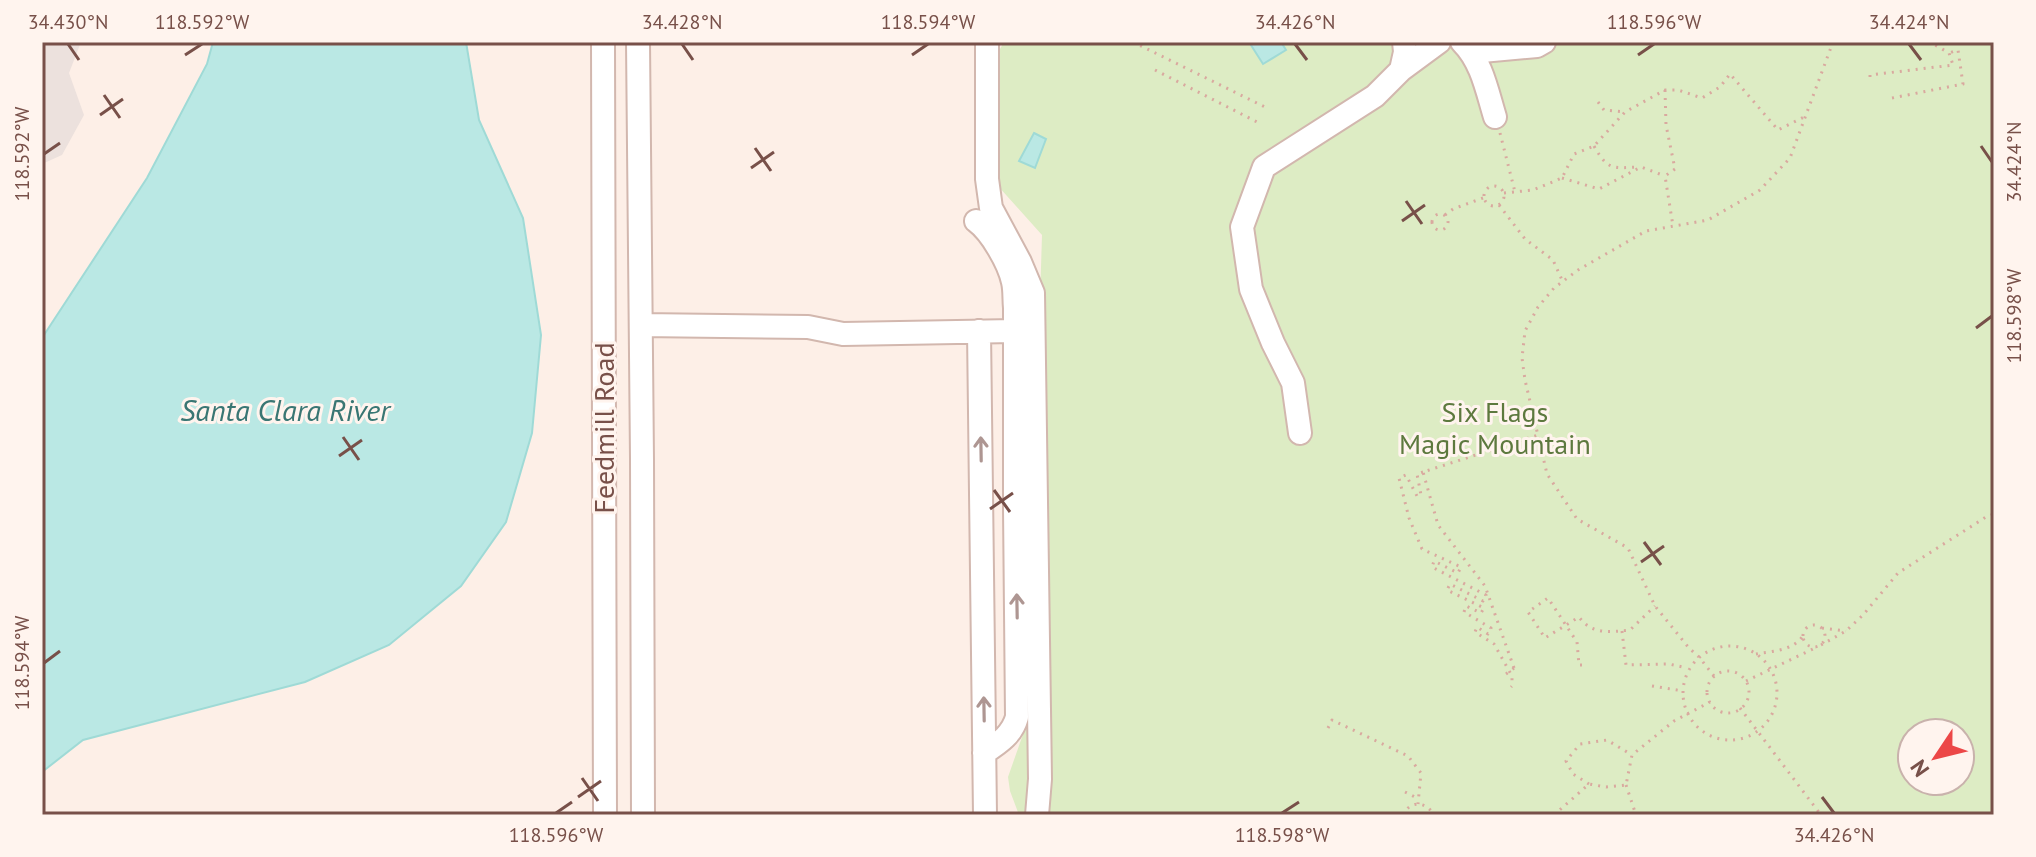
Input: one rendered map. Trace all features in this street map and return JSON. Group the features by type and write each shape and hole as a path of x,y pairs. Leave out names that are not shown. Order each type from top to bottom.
{"street":[{"name":"Feedmill Road","path":"603,42 605,815"},
{"path":"638,42 643,815"},
{"path":"987,42 987,179 991,208 1033,293 1040,779 1037,815"},
{"path":"1401,70 1404,42"},
{"path":"1300,433 1293,383 1251,289 1242,227 1264,167 1375,96 1401,70 1439,42"},
{"path":"1495,117 1482,74 1467,47 1537,46 1544,42"},
{"path":"976,221 983,226 1010,271 1014,331 1017,717 1014,728 1005,738 984,753"},
{"path":"641,325 808,327 843,334 1014,331"},
{"path":"979,331 985,815"}],"path":[{"path":"1133,42 1269,109"},
{"path":"1714,676 1655,606 1628,548 1577,519 1547,474 1525,380 1522,358 1525,331 1538,307 1554,288 1578,270 1646,231 1708,220 1760,190 1790,158 1833,42"},
{"path":"1870,77 1953,65 1949,53 1930,42"},
{"path":"1892,98 1963,84 1958,50 1949,53"},
{"path":"1155,70 1261,124"},
{"path":"1562,178 1574,154 1594,146 1625,112 1665,90 1678,90 1702,98 1720,87 1730,74 1778,130 1804,117"},
{"path":"1665,90 1666,125 1675,169 1665,176"},
{"path":"1598,102 1604,110 1625,112"},
{"path":"1495,117 1515,192"},
{"path":"1594,146 1602,160 1613,168 1641,167 1665,176"},
{"path":"1483,198 1489,186 1496,186 1504,193 1515,192 1533,190 1562,178 1599,189 1641,167"},
{"path":"1665,176 1673,226"},
{"path":"1483,198 1490,205 1499,205 1504,200 1504,193"},
{"path":"1445,215 1447,227 1434,228 1433,218 1437,215 1445,215 1483,198"},
{"path":"1499,205 1525,239 1553,260 1563,281"},
{"path":"1511,687 1512,676 1494,644 1475,632 1477,627 1488,634 1491,628 1464,612 1466,606 1481,613 1484,608 1447,590 1450,584 1483,601 1486,595 1432,567 1434,561 1458,573 1461,567 1422,549 1409,518 1399,478 1406,475 1417,496 1421,495 1417,474 1538,435"},
{"path":"1423,472 1438,525 1485,586 1514,668 1506,674"},
{"path":"1746,681 1846,631 1898,573 1994,514"},
{"path":"1582,665 1579,665 1577,642 1566,625 1548,598 1528,612 1545,638 1566,625 1579,617 1592,629 1604,632 1630,630 1655,606"},
{"path":"1756,654 1789,648 1811,625 1846,631"},
{"path":"1821,628 1825,634 1821,645"},
{"path":"1622,631 1626,665 1669,664 1689,669"},
{"path":"1802,637 1807,646 1815,648"},
{"path":"1727,646 1756,654 1767,664 1777,692 1767,721 1757,731 1727,740 1711,736 1688,715 1683,700 1683,684 1689,669 1699,657 1712,649 1727,646"},
{"path":"1730,671 1746,681 1749,695 1740,708 1723,712 1710,702 1708,685 1714,676 1730,671"},
{"path":"1652,686 1683,691"},
{"path":"1636,815 1626,785 1632,755 1674,721 1710,702"},
{"path":"1740,708 1821,815"},
{"path":"1328,728 1332,720 1408,756 1421,773 1419,802"},
{"path":"1626,785 1606,787 1589,784 1573,774 1566,761 1580,744 1607,740 1632,755"},
{"path":"1554,815 1589,784"},
{"path":"1405,792 1428,807 1434,815"},
{"path":"1403,815 1409,807 1419,802"}],"shaded area":[{"path":"42,42 81,42 69,73 84,115 62,155 42,164"}],"green space":[{"name":"Six Flags Magic Mountain","path":"1004,42 1994,42 1994,815 1019,815 1008,777 1027,723 1042,235 998,186 996,56"}],"water":[{"name":"Santa Clara River","path":"213,42 466,42 479,120 523,218 541,335 532,433 506,522 461,586 389,645 305,682 83,740 42,772 42,338 147,178 207,64"},
{"path":"1249,42 1281,42 1286,50 1263,64"},
{"path":"1034,133 1046,139 1035,168 1019,161"}]}
